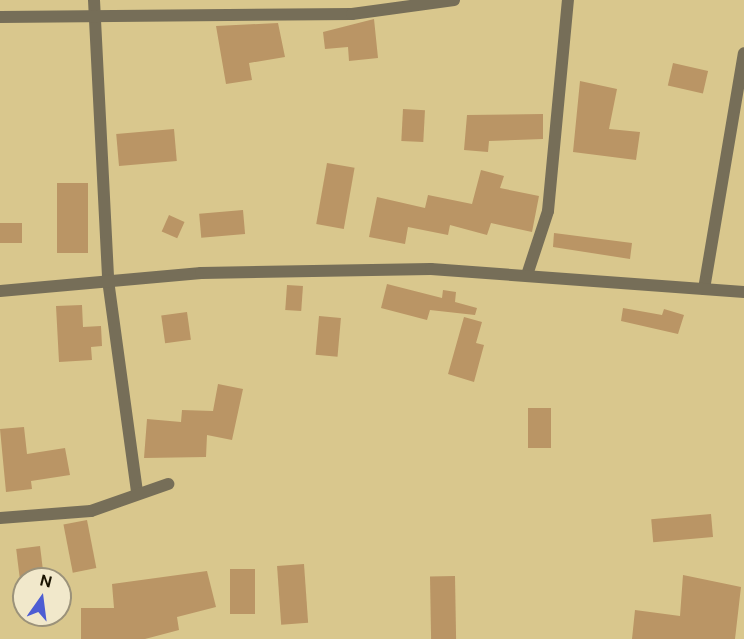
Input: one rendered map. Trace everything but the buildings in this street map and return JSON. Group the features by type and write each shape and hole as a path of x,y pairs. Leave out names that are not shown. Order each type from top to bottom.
{"street":[{"path":"94,0 108,280 136,493"},
{"path":"0,17 95,18 352,14 454,0"},
{"path":"526,275 548,211 568,0"},
{"path":"704,289 740,101 744,53"},
{"path":"0,291 201,273 431,269 744,292"},
{"path":"0,518 91,511 136,493 168,484"}]}
